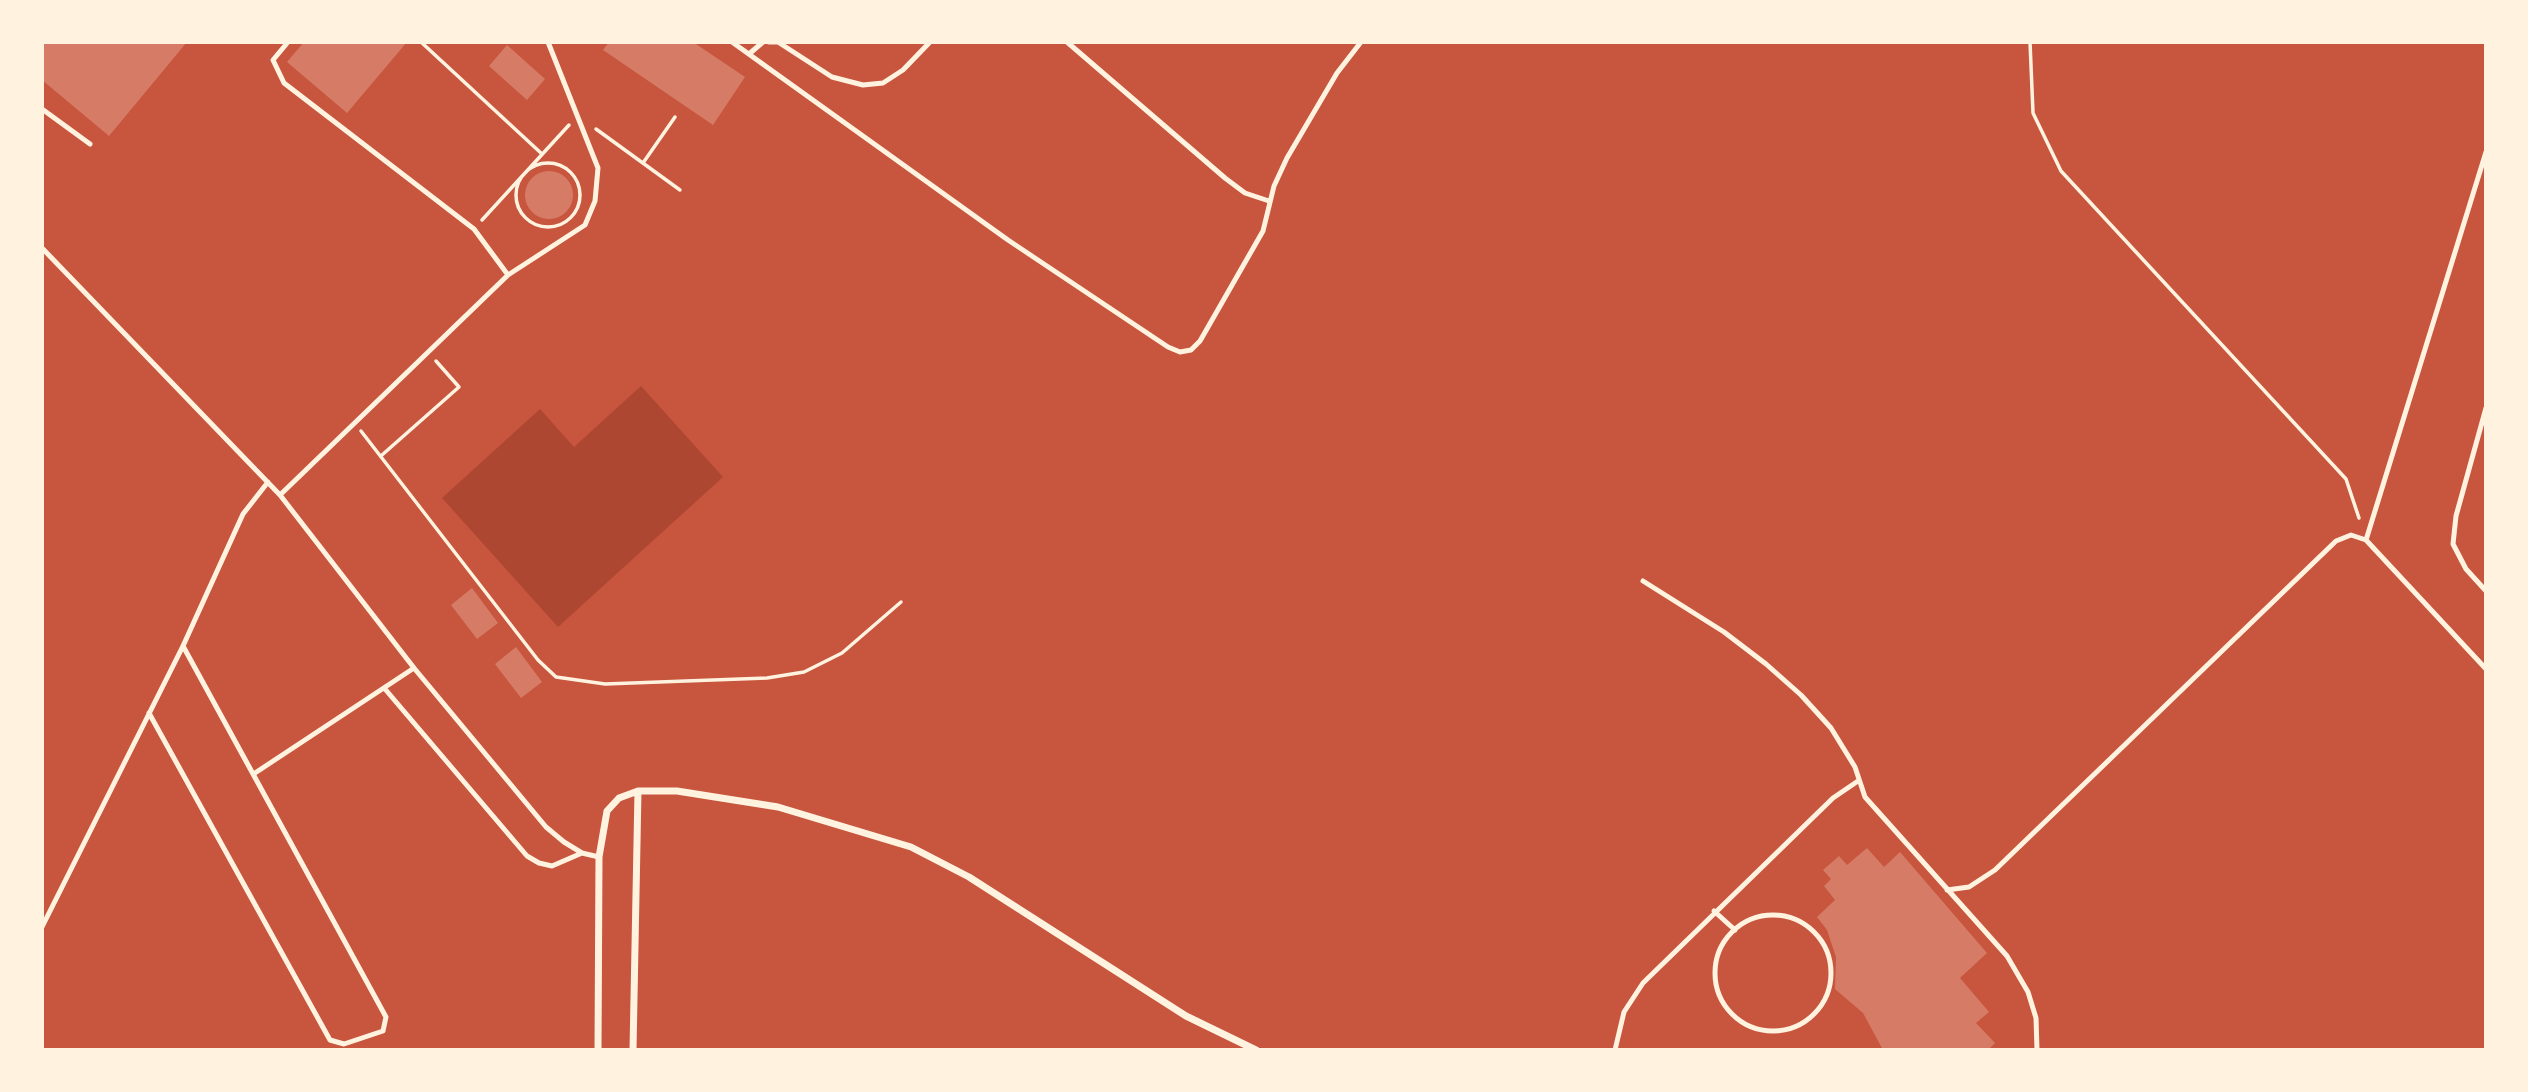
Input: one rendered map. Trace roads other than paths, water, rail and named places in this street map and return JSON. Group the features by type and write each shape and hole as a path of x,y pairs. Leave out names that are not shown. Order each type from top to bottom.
{"street":[{"path":"633,1050 638,791"},
{"path":"598,1050 599,857 607,811 619,798 638,791 677,791 778,807 911,847 969,877 1186,1016 1256,1050"}],"lane":[{"path":"288,42 273,60 284,83 474,229 508,275"},
{"path":"280,495 508,275 585,225 595,201 598,168 548,42"},
{"path":"732,42 1008,240 1168,347 1180,352 1191,350 1200,341 1263,231 1269,201 1287,158 1337,74 1361,42"},
{"path":"750,54 764,42"},
{"path":"769,42 778,42 832,77 863,85 883,83 903,70 930,42"},
{"path":"1067,42 1225,178 1245,193 1269,201"},
{"path":"42,109 90,145"},
{"path":"2366,540 2486,152"},
{"path":"42,248 280,495 414,668 546,827 582,853 599,857"},
{"path":"2486,408 2456,516 2454,544 2466,569 2486,591"},
{"path":"42,927 183,646 243,514 268,482"},
{"path":"1947,890 1969,887 1995,870 2336,541 2351,536 2366,540 2486,668"},
{"path":"1643,581 1724,632 1801,695 1831,728 1856,767 1858,781 1865,797 2007,956 2028,992 2036,1018 2036,1050"},
{"path":"149,713 330,1040 344,1044 383,1031 386,1017 255,773 183,646"},
{"path":"255,773 414,668"},
{"path":"385,689 527,856 552,866 582,853"},
{"path":"1615,1050 1624,1012 1631,998 1714,911 1833,798 1858,781"},
{"path":"1714,911 1735,930"},
{"path":"1772,915 1792,918 1810,928 1823,943 1830,961 1831,982 1824,1001 1812,1017 1795,1028 1775,1032 1755,1029 1737,1019 1724,1004 1716,985 1716,965 1722,946 1735,930 1752,919 1772,915"}]}
